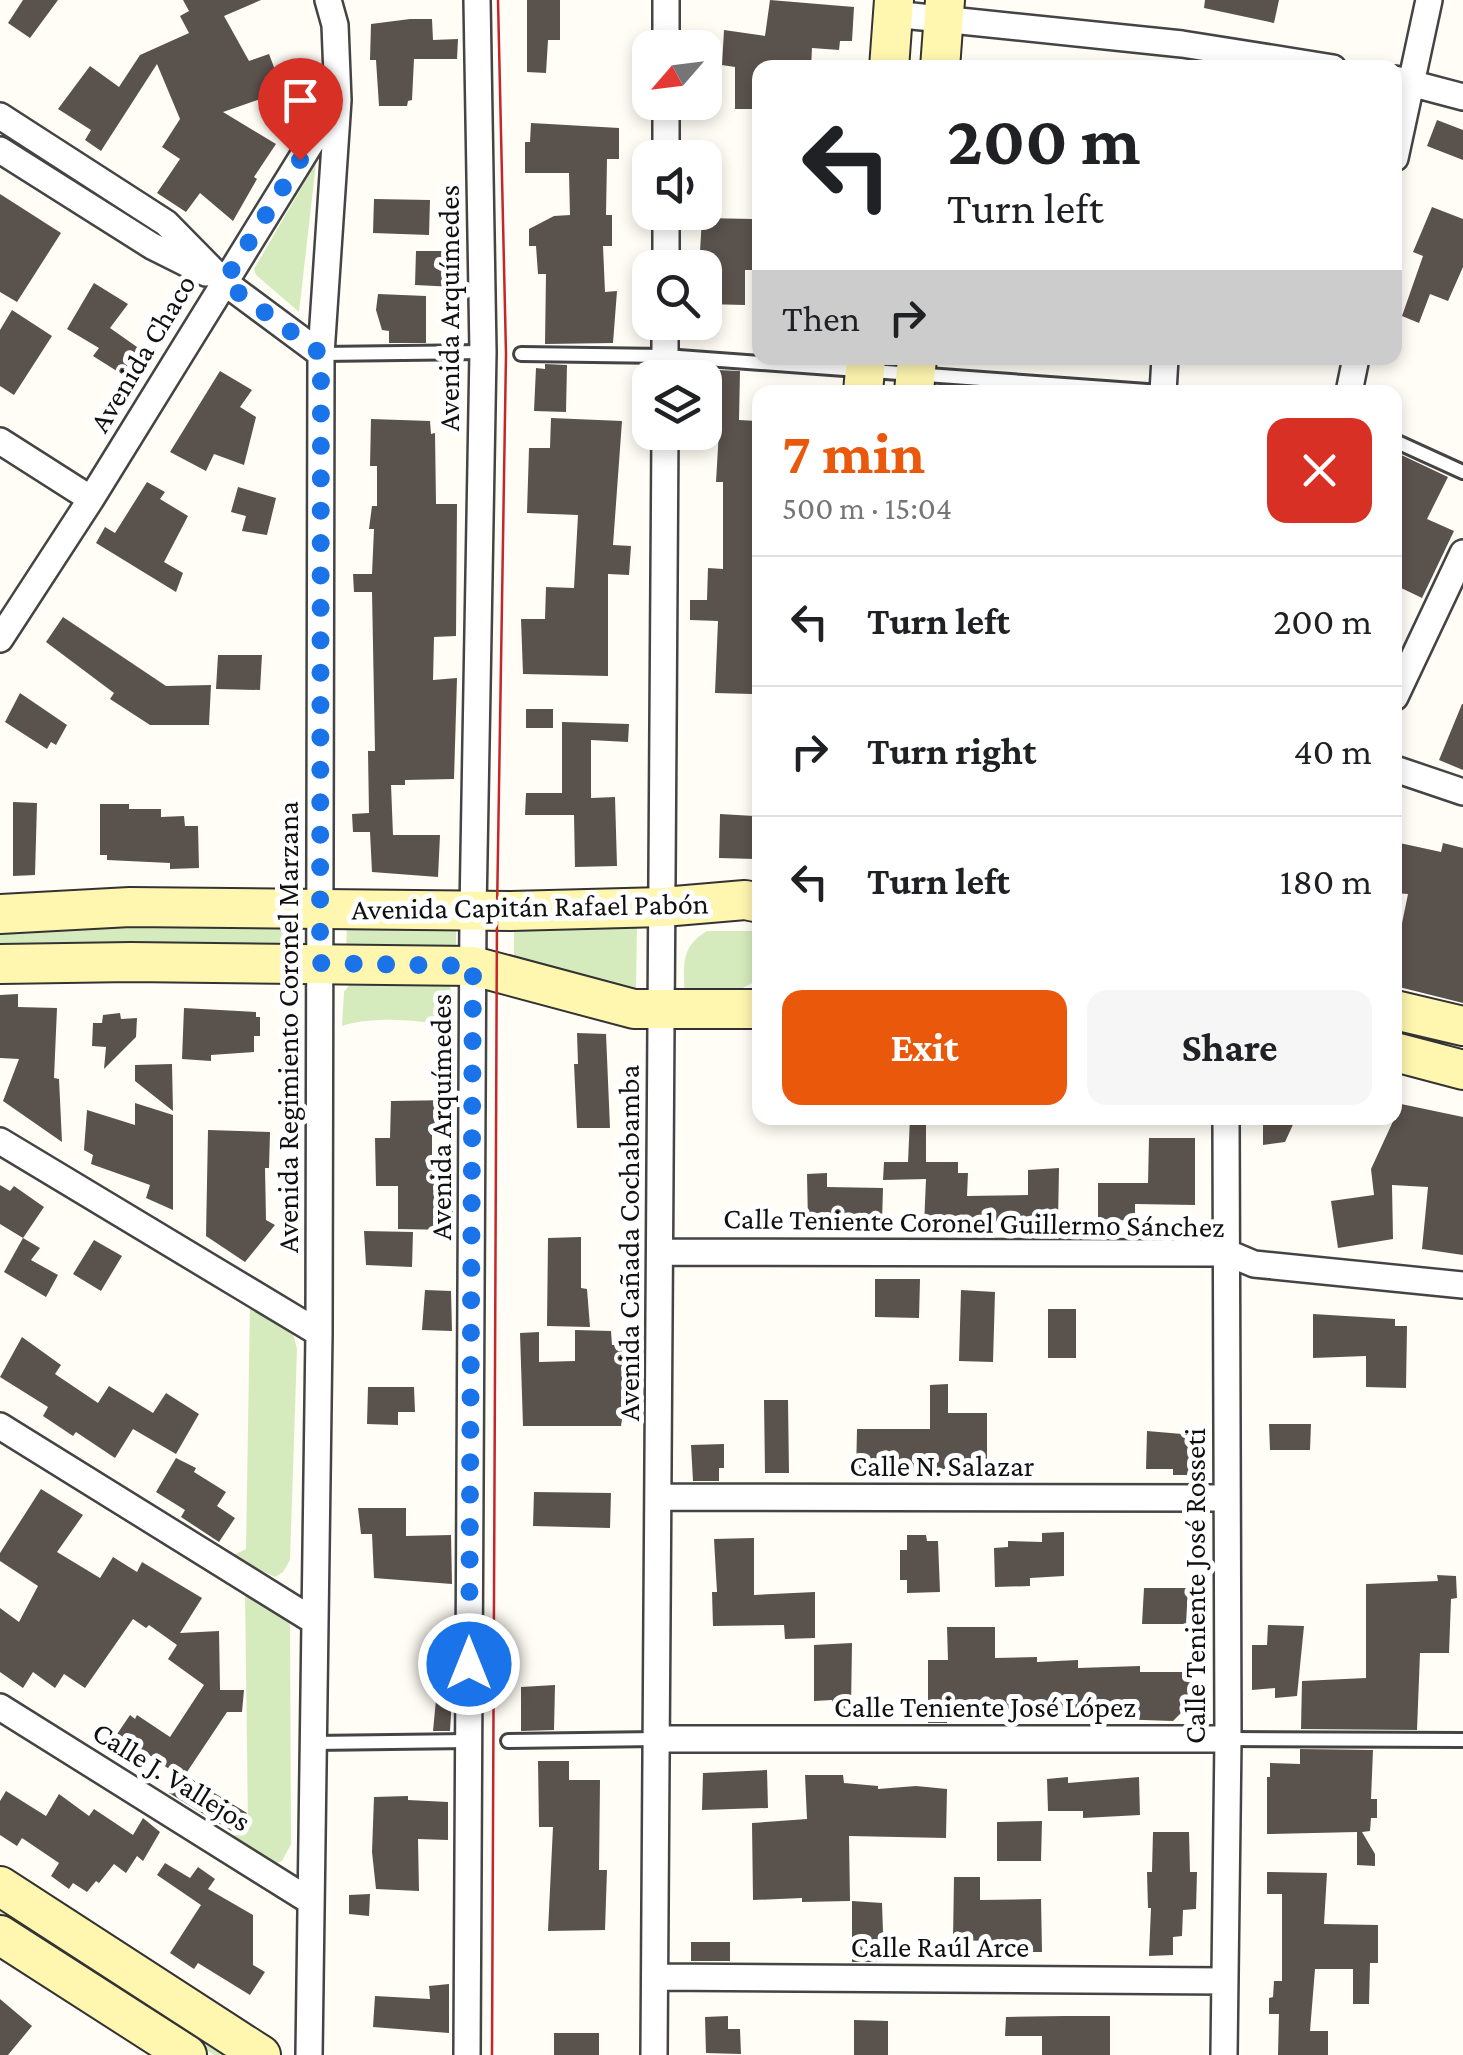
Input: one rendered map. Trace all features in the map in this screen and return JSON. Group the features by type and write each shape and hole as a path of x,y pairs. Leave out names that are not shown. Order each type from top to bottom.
{"main road":[{"path":"890,60 894,7"},
{"path":"941,60 945,8"},
{"name":"Avenida Capitán Rafael Pabón","path":"0,914 130,907 473,911 663,907 752,898"},
{"name":"Avenida Capitán Rafael Pabón","path":"0,964 473,966 634,1010 752,1005"},
{"path":"1402,1012 1463,1026"},
{"path":"1402,1054 1463,1070"},
{"path":"0,1886 261,2055"},
{"path":"0,1935 186,2055"}],"street":[{"name":"Avenida Regimiento Coronel Marzana","path":"309,2055 318,1334 321,354 338,100 335,25 328,0"},
{"name":"Avenida Arquímedes","path":"468,2055 473,911 483,352 478,0"},
{"path":"666,0 666,30"},
{"path":"1429,0 1402,81 1463,97"},
{"path":"894,7 945,8 1181,56 1232,60"},
{"name":"Avenida Chaco","path":"0,639 338,100"},
{"path":"0,116 166,223 224,282 321,354"},
{"path":"0,150 152,246 224,282"},
{"path":"0,441 91,499"},
{"name":"Avenida Cañada Cochabamba","path":"654,2055 665,450"},
{"path":"1402,682 1463,554"},
{"path":"1402,771 1463,792"},
{"name":"Calle Teniente José Rosseti","path":"1224,2055 1228,1739 1226,1125"},
{"path":"0,1141 318,1334"},
{"name":"Calle Teniente Coronel Guillermo Sánchez","path":"661,1252 1228,1254 1254,1264 1463,1285"},
{"path":"0,1426 314,1622"},
{"name":"Calle N. Salazar","path":"659,1498 1226,1498"},
{"name":"Calle J. Vallejos","path":"0,1707 310,1901"},
{"name":"Calle Teniente José López","path":"657,1739 1228,1739"},
{"name":"Calle Raúl Arce","path":"655,1977 1224,1981"}],"lane":[{"path":"321,354 483,352"},
{"path":"521,354 632,364"},
{"path":"722,369 915,374 1066,385"},
{"path":"1402,443 1463,472"},
{"name":"Calle Teniente José López","path":"508,1741 657,1739"},
{"name":"Calle Teniente José López","path":"1228,1739 1463,1740"},
{"path":"312,1743 469,1741"}],"green space":[{"path":"316,163 299,312 254,269"},
{"path":"289,923 289,950 0,949 0,927"},
{"path":"637,923 636,993 514,964 514,929"},
{"path":"347,926 456,927 456,953 346,951"},
{"path":"707,931 752,931 752,983 735,992 684,994 684,966 698,937"},
{"path":"354,979 447,981 455,999 455,1031 430,1023 399,1020 342,1026 344,992"},
{"path":"250,1304 293,1333 297,1349 290,1560 275,1577 232,1556 246,1549"},
{"path":"245,1592 286,1618 290,1626 291,1844 282,1861 271,1865 226,1837 237,1835 248,1823"},
{"path":"0,1903 236,2055 214,2055 0,1918"}],"building":[{"path":"23,0 58,0 30,38 8,23"},
{"path":"183,0 261,0 224,16 249,61 269,54 283,91 223,112 276,144 254,177 257,179 233,221 200,193 186,212 157,193 180,159 162,147 180,119 157,64 101,151 85,140 91,130 58,109 90,66 119,87 140,55 189,33 180,16 189,11"},
{"path":"527,0 560,0 560,40 548,40 546,73 527,72"},
{"path":"770,0 854,7 852,41 840,41 839,50 812,48 811,60 752,60 752,109 735,109 735,67 722,65 724,30 765,36"},
{"path":"1205,0 1279,0 1274,23 1204,8"},
{"path":"432,19 433,40 458,39 457,59 414,59 412,100 407,106 379,106 376,60 370,60 371,24"},
{"path":"1437,120 1463,130 1463,160 1427,146"},
{"path":"531,123 619,128 619,159 607,159 606,215 612,215 612,246 603,246 605,292 617,291 613,343 545,344 546,274 538,274 536,246 529,246 529,229 554,216 570,215 569,173 525,173 525,142 530,142"},
{"path":"0,194 61,233 17,302 0,292"},
{"path":"374,199 430,200 429,235 373,233"},
{"path":"1432,207 1463,219 1463,267 1448,301 1430,294 1419,323 1402,316 1423,256 1413,252"},
{"path":"722,218 752,219 752,270 745,270 745,305 722,304 722,250 700,250 701,230 722,230"},
{"path":"416,251 457,251 456,287 415,285"},
{"path":"94,283 128,304 110,328 147,354 131,380 93,356 99,348 67,329"},
{"path":"378,294 426,296 426,343 389,343 389,331 382,330 376,310"},
{"path":"12,310 52,336 14,395 0,386 0,330"},
{"path":"545,364 567,365 566,412 534,411 536,368 545,369"},
{"path":"722,370 740,371 739,420 752,421 752,694 715,693 718,621 690,620 690,600 707,600 708,568 723,569 723,482 716,482 718,450 722,450"},
{"path":"220,371 252,390 240,407 256,417 244,465 214,454 206,471 170,452"},
{"path":"551,418 622,421 613,545 631,546 629,575 608,574 608,676 523,674 521,619 545,619 546,587 574,588 578,515 527,513 529,448 550,448"},
{"path":"371,419 430,421 431,434 435,433 436,504 457,504 456,636 434,637 433,680 457,678 454,779 405,780 405,785 391,785 393,835 440,835 438,877 372,872 370,832 353,832 352,814 369,813 368,751 375,751 372,592 354,592 353,574 372,574 374,529 369,529 372,506 377,506 377,466 370,466"},
{"path":"1402,455 1448,477 1427,519 1454,531 1422,598 1402,588"},
{"path":"147,482 165,492 160,499 188,516 164,562 183,573 176,592 96,543 105,527 115,533"},
{"path":"238,487 276,498 267,535 242,531 246,516 231,512"},
{"path":"63,617 166,686 211,685 209,725 150,725 110,699 114,693 46,642"},
{"path":"218,655 262,655 260,690 216,689"},
{"path":"20,693 67,725 56,745 51,742 47,749 5,722"},
{"path":"1463,704 1463,770 1439,760"},
{"path":"526,709 553,709 553,728 526,728"},
{"path":"562,722 629,724 628,742 591,740 591,798 615,797 617,866 575,867 574,815 525,815 526,793 562,793"},
{"path":"13,802 37,803 35,875 13,876"},
{"path":"100,804 161,809 161,817 184,816 185,826 198,826 199,868 170,869 170,863 107,860 107,855 100,855"},
{"path":"720,814 752,816 752,859 719,858"},
{"path":"1443,843 1463,848 1463,1003 1402,988 1402,923 1408,894 1402,894 1402,844 1441,852"},
{"path":"18,994 18,1007 57,1008 54,1078 59,1079 62,1142 3,1101 19,1059 0,1058 0,995"},
{"path":"184,1008 256,1012 256,1017 260,1017 260,1036 254,1036 254,1052 211,1055 211,1061 182,1059"},
{"path":"120,1013 121,1019 137,1018 136,1037 104,1069 106,1047 92,1046 93,1023 102,1023 103,1015"},
{"path":"577,1033 606,1034 610,1128 577,1128"},
{"path":"172,1064 173,1111 135,1081 135,1065"},
{"path":"453,1100 453,1129 432,1130 432,1181 454,1182 452,1230 398,1229 398,1186 376,1186 375,1138 390,1138 391,1101"},
{"path":"135,1103 173,1115 173,1210 146,1198 150,1185 91,1164 93,1155 84,1150 87,1110 135,1125"},
{"path":"1402,1104 1463,1117 1463,1255 1422,1249 1428,1187 1392,1185 1393,1239 1338,1248 1331,1201 1374,1195 1371,1169 1391,1125 1402,1125"},
{"path":"910,1125 926,1125 926,1162 958,1162 958,1173 968,1173 967,1196 1028,1195 1028,1170 1059,1168 1058,1222 967,1224 967,1228 924,1226 926,1179 883,1180 884,1162 908,1162"},
{"path":"1263,1125 1293,1125 1285,1142 1263,1145"},
{"path":"208,1130 270,1132 269,1168 265,1168 266,1220 275,1225 245,1262 206,1236"},
{"path":"1149,1138 1195,1138 1195,1205 1135,1204 1135,1221 1098,1219 1098,1183 1148,1183"},
{"path":"827,1173 827,1187 883,1188 882,1223 808,1222 807,1174"},
{"path":"0,1185 10,1191 14,1186 44,1207 23,1238 0,1224"},
{"path":"364,1231 413,1232 412,1267 366,1265"},
{"path":"581,1237 581,1288 587,1289 590,1327 547,1326 548,1238"},
{"path":"23,1238 40,1248 31,1260 58,1275 46,1297 4,1272"},
{"path":"94,1240 122,1256 101,1291 73,1274"},
{"path":"875,1279 920,1279 919,1318 875,1317"},
{"path":"425,1290 451,1291 452,1331 422,1330"},
{"path":"961,1290 995,1292 993,1362 959,1361"},
{"path":"1048,1309 1076,1309 1076,1358 1048,1358"},
{"path":"1313,1314 1395,1319 1395,1326 1407,1326 1406,1388 1366,1387 1366,1356 1313,1358"},
{"path":"575,1330 611,1331 612,1345 624,1345 621,1426 523,1426 520,1333 539,1332 539,1362 575,1361"},
{"path":"22,1337 61,1365 55,1374 98,1403 109,1386 153,1413 166,1393 199,1414 176,1454 133,1429 115,1458 43,1416 48,1407 0,1377"},
{"path":"948,1384 948,1413 987,1413 987,1468 923,1470 923,1476 856,1475 857,1429 930,1429 930,1385"},
{"path":"368,1387 414,1387 415,1412 398,1412 398,1425 367,1424"},
{"path":"764,1400 788,1400 789,1473 765,1473"},
{"path":"1269,1424 1311,1424 1310,1450 1270,1450"},
{"path":"1147,1431 1194,1435 1197,1475 1173,1475 1173,1469 1146,1469"},
{"path":"724,1444 724,1468 719,1468 719,1481 693,1481 691,1445"},
{"path":"176,1458 226,1492 217,1506 235,1518 219,1542 181,1517 185,1510 156,1492"},
{"path":"41,1489 83,1515 57,1552 100,1578 113,1557 137,1572 142,1562 202,1598 180,1633 219,1631 220,1690 244,1690 242,1712 227,1712 185,1775 247,1813 235,1833 169,1793 179,1776 138,1747 132,1757 111,1743 130,1715 135,1719 137,1715 170,1737 204,1685 168,1659 177,1645 149,1625 146,1628 133,1619 85,1688 64,1674 55,1688 33,1672 23,1688 0,1672 0,1608 19,1622 38,1586 0,1561 0,1553"},
{"path":"534,1492 611,1493 610,1528 533,1526"},
{"path":"358,1508 406,1508 406,1536 451,1535 452,1584 374,1578 372,1534 361,1534"},
{"path":"1064,1532 1064,1576 1030,1578 1030,1586 995,1587 994,1548 1008,1547 1008,1541 1042,1542 1042,1533"},
{"path":"907,1535 926,1535 927,1541 938,1541 940,1592 907,1593 907,1580 900,1580 900,1550 907,1550"},
{"path":"754,1538 754,1595 815,1592 815,1638 785,1639 784,1625 713,1626 712,1592 717,1592 714,1539"},
{"path":"1437,1575 1456,1576 1457,1598 1451,1599 1449,1653 1420,1653 1417,1730 1301,1729 1302,1681 1366,1678 1366,1584 1438,1581"},
{"path":"1144,1588 1188,1588 1186,1624 1142,1624"},
{"path":"1268,1625 1304,1626 1297,1696 1275,1698 1275,1688 1252,1690 1252,1645 1267,1645"},
{"path":"947,1627 995,1627 995,1658 1078,1660 1078,1668 1140,1666 1140,1672 1192,1672 1190,1704 1173,1721 1084,1718 1084,1709 1050,1707 947,1712 947,1723 928,1723 928,1660 948,1660"},
{"path":"434,1640 451,1641 452,1660 434,1660"},
{"path":"852,1643 851,1708 832,1709 832,1700 814,1701 814,1645"},
{"path":"438,1679 453,1680 450,1731 433,1731"},
{"path":"555,1685 554,1730 521,1731 521,1687"},
{"path":"1300,1749 1373,1750 1371,1799 1377,1799 1377,1818 1371,1818 1370,1831 1362,1832 1375,1854 1375,1866 1357,1865 1357,1832 1267,1834 1270,1763 1300,1764"},
{"path":"538,1761 569,1761 569,1780 600,1780 599,1870 607,1870 605,1930 548,1931 553,1827 539,1827"},
{"path":"767,1770 768,1808 702,1810 703,1773"},
{"path":"805,1775 843,1775 844,1783 878,1789 947,1789 946,1838 849,1836 850,1901 753,1900 752,1823 807,1819"},
{"path":"1068,1777 1068,1783 1139,1777 1140,1815 1083,1818 1083,1811 1048,1811 1047,1779"},
{"path":"6,1791 46,1816 59,1794 89,1816 94,1809 133,1835 143,1818 160,1832 143,1861 137,1856 126,1873 114,1864 87,1892 73,1883 69,1889 51,1876 59,1863 22,1838 17,1846 0,1835 0,1801"},
{"path":"408,1796 408,1800 448,1802 448,1840 418,1839 419,1891 376,1889 372,1852 374,1797"},
{"path":"1042,1821 1041,1861 997,1861 997,1822"},
{"path":"1153,1832 1189,1832 1190,1872 1197,1872 1196,1909 1183,1910 1182,1936 1173,1937 1173,1955 1149,1956 1151,1908 1147,1872 1152,1872"},
{"path":"165,1863 190,1878 198,1867 215,1879 208,1889 253,1915 253,1965 265,1972 250,1995 198,1963 194,1969 170,1953 201,1905 157,1875"},
{"path":"1267,1872 1327,1873 1324,1924 1378,1925 1378,1963 1370,1963 1369,2004 1353,2004 1353,1969 1315,1969 1310,2031 1328,2031 1328,2055 1278,2055 1279,2014 1269,2014 1269,1998 1273,1997 1274,1981 1282,1981 1282,1894 1267,1894"},
{"path":"954,1877 980,1877 980,1900 1041,1899 1042,1952 989,1952 989,1941 953,1940"},
{"path":"370,1894 369,1916 349,1914 349,1895"},
{"path":"852,1901 882,1903 884,1962 852,1962"},
{"path":"691,1942 730,1942 730,1961 691,1961"},
{"path":"449,1984 449,2033 373,2027 375,1996 430,1999 429,1986"},
{"path":"0,1999 32,2026 8,2055 0,2055"},
{"path":"728,2016 728,2029 740,2029 741,2054 706,2053 705,2017"},
{"path":"1110,2016 1110,2055 1042,2055 1042,2036 1005,2036 1006,2017"},
{"path":"854,2020 888,2021 888,2055 854,2055"},
{"path":"554,2033 599,2033 599,2055 554,2055"}],"tram line":[{"path":"492,2055 497,911 506,354 498,0"}],"route":[{"path":"300,160 224,282 321,354 320,963 473,966 469,1664"}]}
